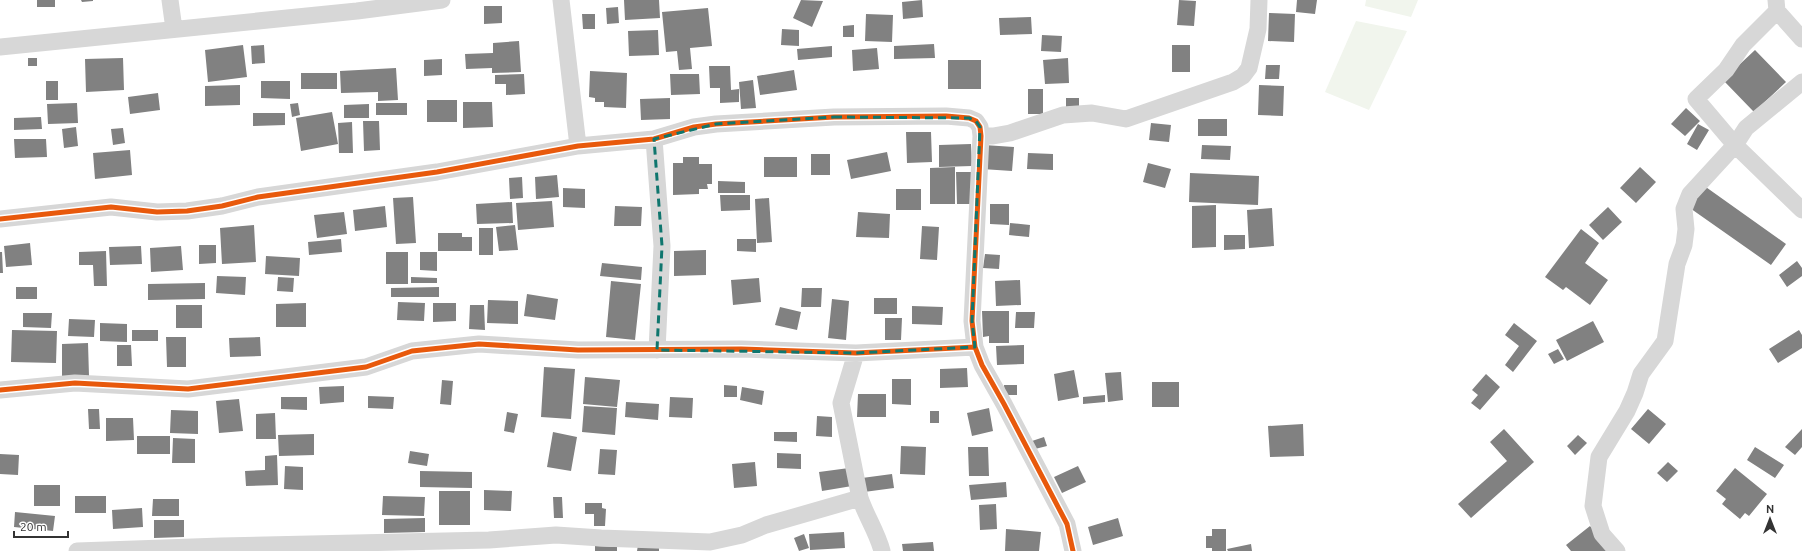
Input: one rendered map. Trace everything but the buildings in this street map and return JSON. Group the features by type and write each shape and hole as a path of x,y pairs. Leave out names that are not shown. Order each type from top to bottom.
{"street":[{"path":"170,0 174,29"},
{"path":"0,47 357,11 442,0"},
{"path":"561,0 578,146"},
{"path":"981,136 994,136 1010,133 1063,115 1092,113 1126,119 1233,82 1243,76 1249,68 1258,29 1259,0"},
{"path":"1802,39 1777,5 1743,45 1726,70 1696,99 1735,145 1802,210"},
{"path":"1617,551 1602,534 1593,506 1599,457 1627,412 1641,374 1666,341 1677,264 1684,245 1686,229 1684,209 1690,194 1735,145 1746,128 1802,82"},
{"path":"0,219 111,207 157,212 187,211 222,206 264,196 437,172 578,146 654,140 694,128 716,124 841,117 946,116 969,118 976,121 980,127 981,136 972,321 975,347 982,365 1067,524 1073,551"},
{"path":"654,140 662,246 657,350"},
{"path":"0,390 75,383 188,389 366,367 412,351 479,344 578,350 741,350 856,353 975,347"},
{"path":"856,353 841,403 860,498 865,513 875,531 882,551"},
{"path":"77,551 489,540 556,535 710,542 742,535 766,525 860,498"}],"highlighted area":[{"path":"834,117 969,118 976,121 980,127 972,321 975,347 856,353 657,350 662,246 654,139 716,124"}],"shaded area":[{"path":"1366,0 1418,0 1411,17 1365,6"},
{"path":"1356,21 1407,31 1369,110 1325,92"}],"cycle path":[{"path":"0,219 111,207 157,212 187,211 222,206 258,197 437,172 578,146 654,139 694,127 716,124 834,117 946,116 969,118 976,121 980,127 981,136 972,321 975,347 982,365 1067,524 1073,551"},
{"path":"0,390 75,383 188,389 366,367 412,351 479,344 578,350 741,349 856,353 975,347"}]}
